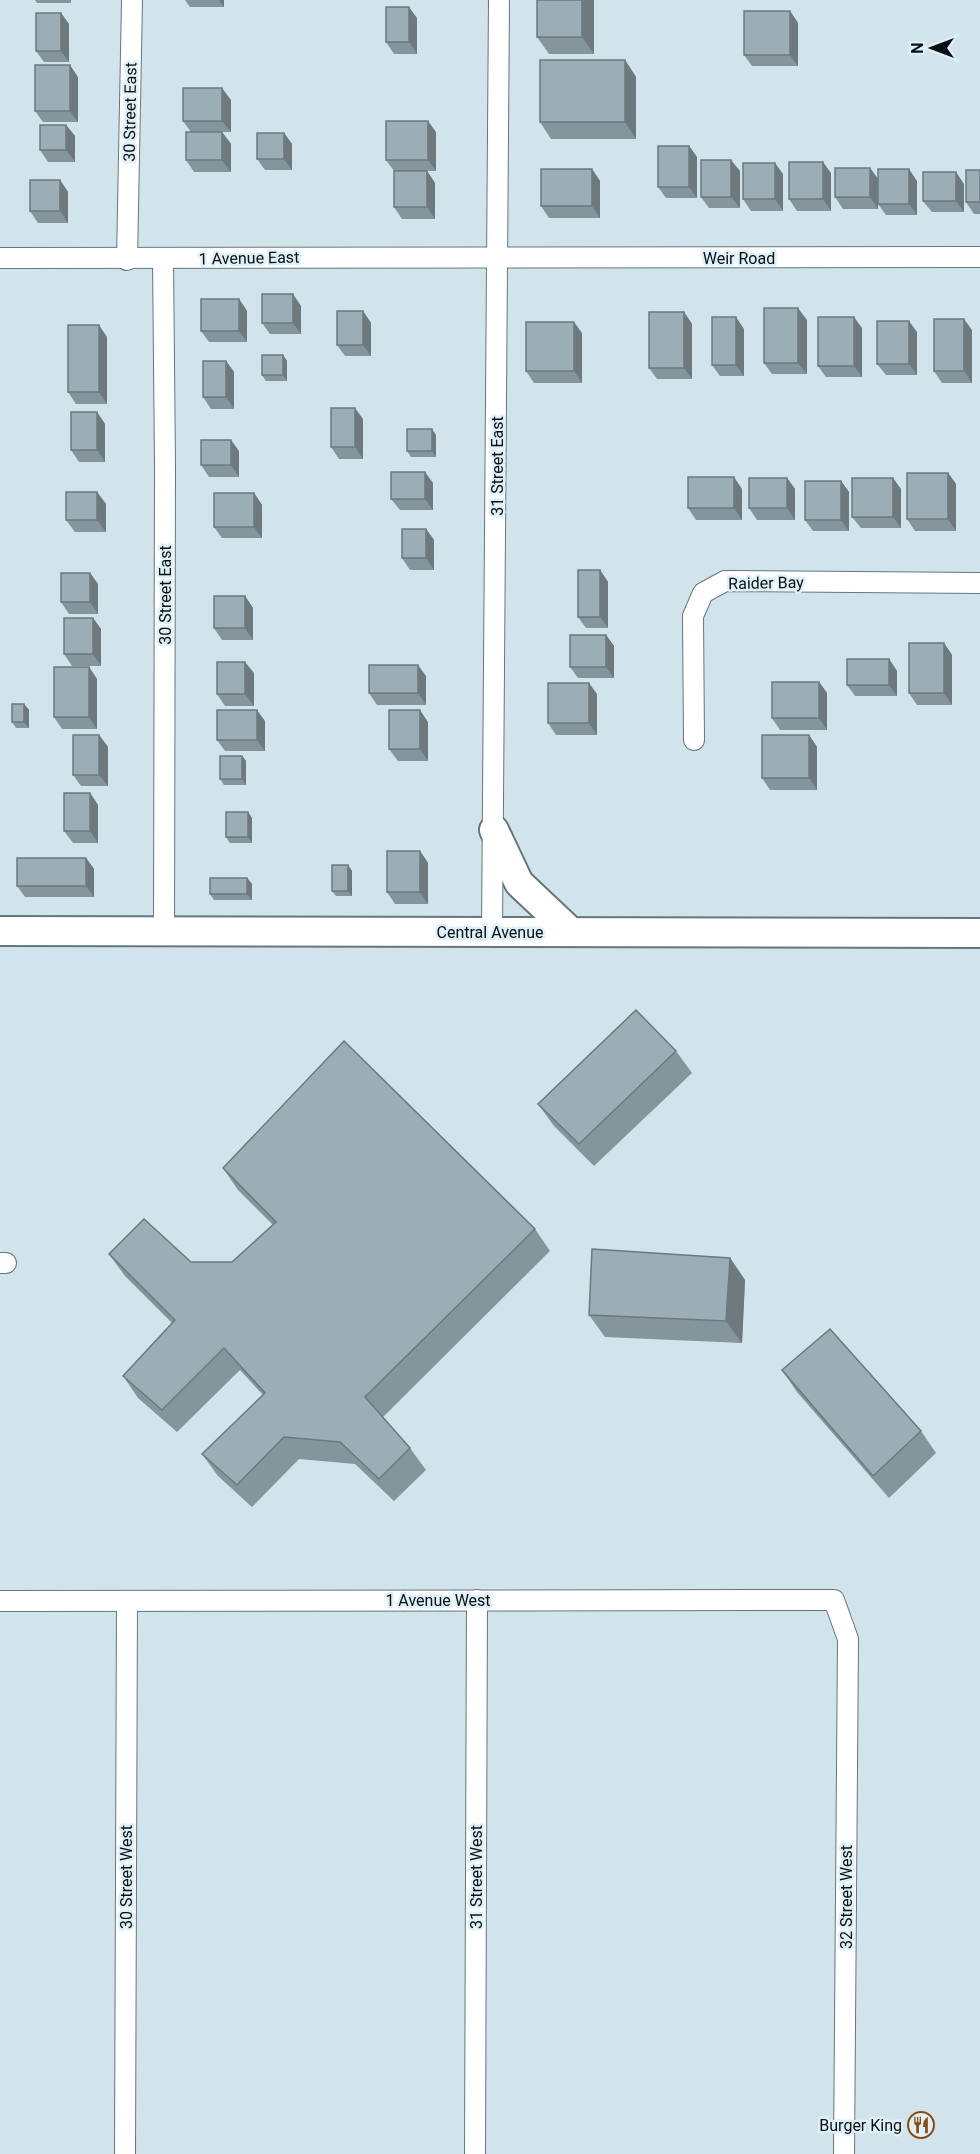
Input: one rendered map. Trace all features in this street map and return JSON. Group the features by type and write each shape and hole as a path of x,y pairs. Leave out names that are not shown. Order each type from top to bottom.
{"street":[{"name":"30 Street East","path":"127,260 132,0"},
{"name":"31 Street East","path":"492,932 499,0"},
{"name":"Weir Road","path":"498,259 980,257"},
{"name":"1 Avenue East","path":"0,258 498,259"},
{"name":"30 Street East","path":"163,259 164,931"},
{"name":"Raider Bay","path":"694,740 693,616 703,593 725,581 980,583"},
{"path":"494,830 519,883 571,932"},
{"name":"Central Avenue","path":"0,931 980,933"},
{"name":"31 Street West","path":"475,2154 477,1600"},
{"name":"1 Avenue West","path":"0,1601 834,1600 848,1639"},
{"name":"30 Street West","path":"125,2154 127,1601"},
{"name":"32 Street West","path":"844,2154 848,1639"}],"building":[{"path":"537,0 582,0 582,37 537,37"},
{"path":"386,7 409,7 409,42 386,42"},
{"path":"744,11 790,11 790,55 744,55"},
{"path":"36,13 61,13 61,51 36,51"},
{"path":"540,60 625,60 625,122 540,122"},
{"path":"35,65 70,65 70,111 35,111"},
{"path":"183,88 222,88 222,121 183,121"},
{"path":"386,121 428,121 428,160 386,160"},
{"path":"40,125 66,125 66,150 40,150"},
{"path":"186,132 222,132 222,160 186,160"},
{"path":"257,133 284,133 284,159 257,159"},
{"path":"658,146 689,146 689,187 658,187"},
{"path":"701,160 731,160 731,197 701,197"},
{"path":"789,162 823,162 823,199 789,199"},
{"path":"743,163 775,163 775,199 743,199"},
{"path":"835,168 870,168 870,197 835,197"},
{"path":"541,169 592,169 592,206 541,206"},
{"path":"878,169 909,169 909,204 878,204"},
{"path":"966,170 980,170 980,202 966,202"},
{"path":"394,171 427,171 427,207 394,207"},
{"path":"923,172 956,172 956,201 923,201"},
{"path":"30,180 60,180 60,211 30,211"},
{"path":"262,294 293,294 293,323 262,323"},
{"path":"201,299 239,299 239,331 201,331"},
{"path":"764,308 798,308 798,363 764,363"},
{"path":"337,311 363,311 363,345 337,345"},
{"path":"649,312 684,312 684,368 649,368"},
{"path":"712,317 736,317 736,365 712,365"},
{"path":"818,317 854,317 854,366 818,366"},
{"path":"934,319 964,319 964,371 934,371"},
{"path":"877,321 909,321 909,364 877,364"},
{"path":"526,322 574,322 574,371 526,371"},
{"path":"68,325 99,325 99,392 68,392"},
{"path":"262,355 283,355 283,375 262,375"},
{"path":"203,361 226,361 226,397 203,397"},
{"path":"331,408 355,408 355,447 331,447"},
{"path":"71,412 97,412 97,450 71,450"},
{"path":"407,429 432,429 432,451 407,451"},
{"path":"201,440 231,440 231,465 201,465"},
{"path":"391,472 425,472 425,499 391,499"},
{"path":"907,473 948,473 948,519 907,519"},
{"path":"688,477 734,477 734,508 688,508"},
{"path":"749,478 787,478 787,508 749,508"},
{"path":"852,478 893,478 893,517 852,517"},
{"path":"805,481 841,481 841,520 805,520"},
{"path":"66,492 97,492 97,520 66,520"},
{"path":"214,493 254,493 254,527 214,527"},
{"path":"402,529 426,529 426,558 402,558"},
{"path":"578,570 600,570 600,617 578,617"},
{"path":"61,573 90,573 90,602 61,602"},
{"path":"214,596 245,596 245,628 214,628"},
{"path":"64,618 93,618 93,654 64,654"},
{"path":"570,635 606,635 606,667 570,667"},
{"path":"909,643 944,643 944,693 909,693"},
{"path":"847,659 889,659 889,685 847,685"},
{"path":"217,662 245,662 245,694 217,694"},
{"path":"369,665 418,665 418,693 369,693"},
{"path":"54,667 89,667 89,717 54,717"},
{"path":"772,682 819,682 819,718 772,718"},
{"path":"548,683 589,683 589,723 548,723"},
{"path":"12,704 24,704 24,722 12,722"},
{"path":"217,710 257,710 257,740 217,740"},
{"path":"389,710 420,710 420,749 389,749"},
{"path":"73,735 99,735 99,775 73,775"},
{"path":"762,735 809,735 809,778 762,778"},
{"path":"220,756 242,756 242,779 220,779"},
{"path":"64,793 90,793 90,831 64,831"},
{"path":"226,812 248,812 248,837 226,837"},
{"path":"387,851 420,851 420,892 387,892"},
{"path":"17,858 86,858 86,886 17,886"},
{"path":"332,865 348,865 348,891 332,891"},
{"path":"210,878 247,878 247,894 210,894"},
{"path":"636,1010 676,1051 579,1144 538,1104"},
{"path":"344,1041 535,1229 365,1397 410,1448 379,1479 340,1442 284,1437 237,1485 202,1454 265,1393 224,1348 162,1410 123,1376 175,1320 109,1254 144,1219 191,1262 232,1262 276,1222 223,1168"},
{"path":"592,1249 730,1258 726,1321 589,1315"},
{"path":"830,1329 921,1431 873,1476 782,1370"}],"place":[{"name":"Burger King","path":"921,2125"}]}
